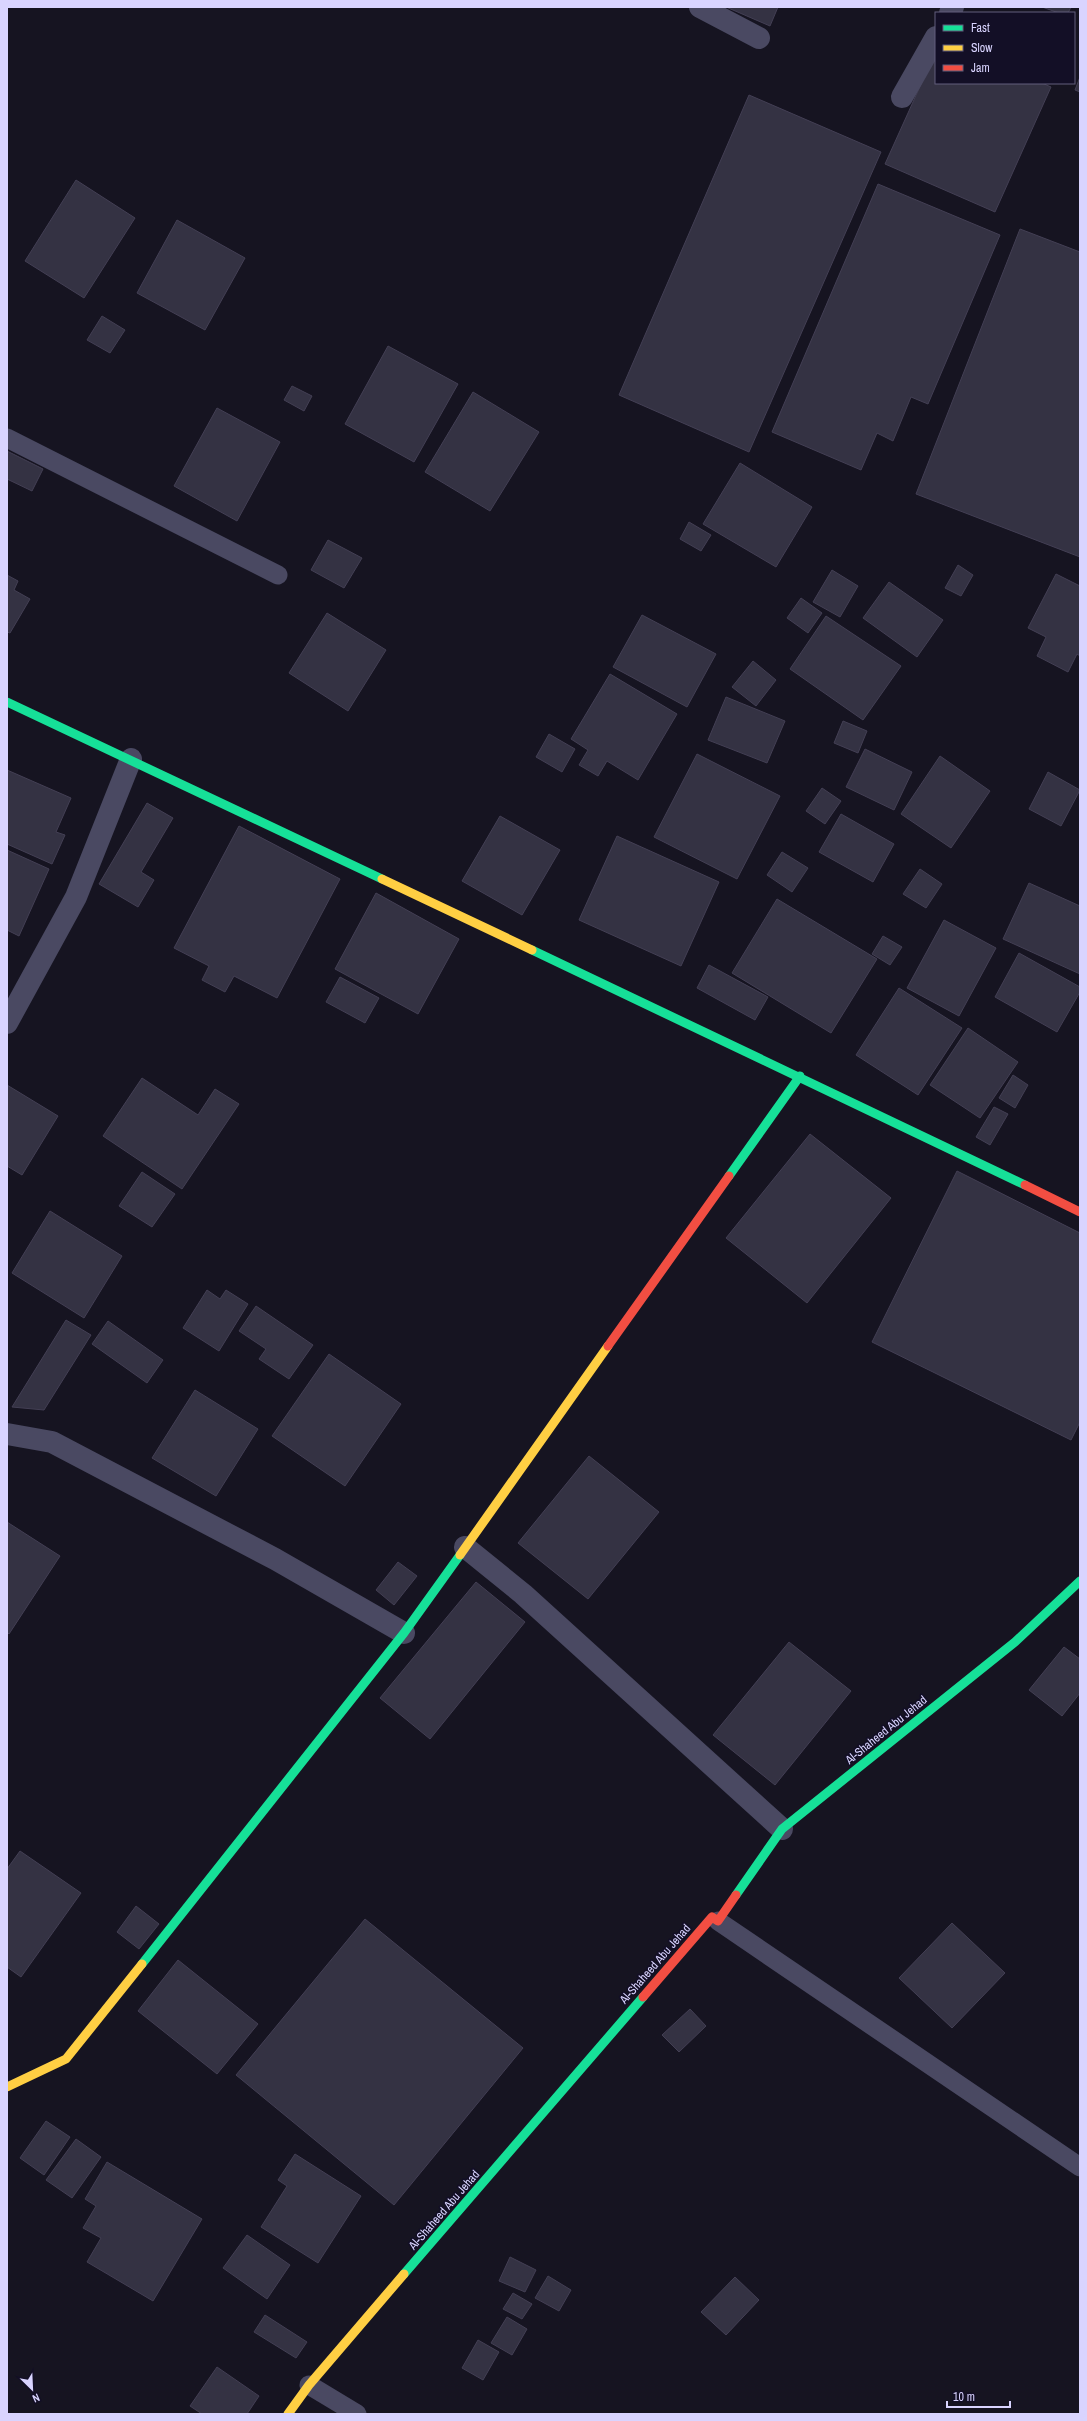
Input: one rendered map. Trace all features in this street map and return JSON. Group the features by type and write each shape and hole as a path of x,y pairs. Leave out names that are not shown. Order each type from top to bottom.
{"street":[{"path":"700,7 760,38"},
{"path":"902,97 935,39"},
{"path":"7,702 131,759 800,1076 1080,1212"},
{"path":"7,1023 76,897 131,759"},
{"path":"7,2087 66,2059 404,1633 800,1076"},
{"path":"7,1434 52,1442 274,1559 404,1633"},
{"path":"465,1546 523,1594 782,1829"},
{"name":"Al-Shaheed Abu Jehad","path":"288,2414 309,2385 712,1917 718,1921 782,1829 1015,1642 1080,1581"}],"lane":[{"path":"7,438 278,575"},
{"path":"718,1921 1080,2167"},
{"path":"309,2385 357,2414"}],"building":[{"path":"726,7 778,7 770,26"},
{"path":"1042,7 1071,7 1068,12 1056,12"},
{"path":"935,53 935,84 1044,84 1051,87 995,212 885,164"},
{"path":"1080,77 1080,92 1075,90"},
{"path":"749,95 881,152 749,452 619,395"},
{"path":"76,180 135,218 84,298 25,261"},
{"path":"878,184 1000,235 928,404 911,397 893,441 877,433 861,470 772,432"},
{"path":"177,220 245,258 205,330 137,293"},
{"path":"1020,229 1080,252 1080,557 916,494"},
{"path":"102,316 125,330 110,353 87,340"},
{"path":"388,346 458,384 414,462 345,424"},
{"path":"292,386 312,396 304,411 284,400"},
{"path":"473,392 539,432 490,511 425,472"},
{"path":"217,408 280,442 237,521 174,486"},
{"path":"7,451 43,469 32,491 7,479"},
{"path":"740,463 812,507 776,567 703,524"},
{"path":"689,522 711,535 701,551 680,539"},
{"path":"328,540 362,558 344,588 311,570"},
{"path":"958,565 973,575 961,596 945,588"},
{"path":"832,570 858,586 840,617 813,602"},
{"path":"1056,574 1080,586 1080,656 1077,654 1068,672 1037,656 1046,637 1028,628"},
{"path":"7,575 18,581 14,590 30,599 10,633 7,632"},
{"path":"889,582 943,620 917,657 863,618"},
{"path":"801,598 822,613 808,633 787,618"},
{"path":"327,613 386,650 348,711 289,673"},
{"path":"642,615 716,654 687,707 613,667"},
{"path":"826,616 901,666 863,720 790,669"},
{"path":"753,661 776,680 756,706 732,687"},
{"path":"610,674 677,714 638,780 607,761 598,776 579,765 588,750 571,739"},
{"path":"726,697 785,721 767,763 708,740"},
{"path":"843,721 867,731 858,753 834,743"},
{"path":"549,734 575,749 562,772 536,757"},
{"path":"865,749 912,772 894,810 846,787"},
{"path":"697,754 780,796 737,879 654,837"},
{"path":"940,756 990,791 951,848 901,814"},
{"path":"7,770 71,798 56,832 65,835 52,864 7,844"},
{"path":"1048,772 1080,790 1061,826 1029,809"},
{"path":"822,788 841,801 825,824 806,811"},
{"path":"147,803 173,818 141,872 154,880 138,907 99,884"},
{"path":"841,814 894,844 873,882 819,852"},
{"path":"500,816 560,850 522,915 462,881"},
{"path":"239,826 340,879 277,998 234,976 225,992 202,980 209,966 174,948"},
{"path":"617,836 719,882 681,966 579,920"},
{"path":"7,850 49,869 19,936 7,930"},
{"path":"782,852 808,868 792,892 767,875"},
{"path":"920,869 942,884 926,908 903,894"},
{"path":"1029,883 1080,906 1080,974 1003,939"},
{"path":"376,893 459,939 418,1014 335,969"},
{"path":"777,899 877,959 831,1033 732,973"},
{"path":"944,920 996,948 959,1016 907,988"},
{"path":"883,936 902,947 890,965 872,954"},
{"path":"1019,953 1080,987 1080,992 1057,1032 995,997"},
{"path":"709,965 768,997 755,1020 697,988"},
{"path":"340,977 379,998 365,1023 326,1002"},
{"path":"899,988 962,1028 918,1095 856,1055"},
{"path":"968,1028 1018,1062 980,1118 930,1085"},
{"path":"1013,1075 1028,1085 1015,1108 999,1098"},
{"path":"142,1078 198,1115 215,1089 239,1104 182,1189 103,1136"},
{"path":"7,1085 58,1116 22,1175 7,1166"},
{"path":"994,1107 1008,1114 990,1145 976,1137"},
{"path":"810,1134 891,1198 807,1303 726,1238"},
{"path":"957,1171 1080,1233 1080,1422 1071,1440 872,1342"},
{"path":"142,1172 175,1194 152,1227 119,1206"},
{"path":"50,1211 122,1256 84,1318 12,1273"},
{"path":"207,1290 220,1299 226,1290 248,1304 219,1351 183,1328"},
{"path":"256,1306 313,1345 289,1379 259,1359 266,1349 239,1331"},
{"path":"66,1320 91,1335 44,1410 12,1407"},
{"path":"108,1321 163,1360 147,1383 92,1344"},
{"path":"329,1354 401,1404 345,1486 272,1436"},
{"path":"195,1390 258,1429 216,1496 152,1458"},
{"path":"589,1456 659,1512 588,1599 518,1543"},
{"path":"7,1522 60,1556 9,1634 7,1632"},
{"path":"398,1562 417,1576 394,1605 376,1590"},
{"path":"476,1582 525,1622 430,1739 380,1698"},
{"path":"789,1642 851,1691 775,1785 713,1735"},
{"path":"1064,1647 1080,1659 1080,1693 1062,1716 1029,1690"},
{"path":"20,1851 81,1893 21,1977 7,1967 7,1869"},
{"path":"136,1906 159,1924 139,1949 117,1932"},
{"path":"365,1919 523,2048 394,2205 236,2075"},
{"path":"952,1923 1005,1973 952,2028 899,1978"},
{"path":"178,1960 258,2024 217,2074 138,2011"},
{"path":"690,2009 706,2026 679,2052 662,2035"},
{"path":"46,2121 70,2137 44,2175 20,2158"},
{"path":"76,2139 101,2157 72,2198 46,2180"},
{"path":"295,2154 361,2196 318,2263 261,2227 287,2186 278,2180"},
{"path":"107,2162 202,2219 153,2301 87,2262 101,2238 83,2228 96,2206 85,2199"},
{"path":"247,2235 290,2265 267,2299 223,2268"},
{"path":"510,2257 536,2270 525,2292 499,2281"},
{"path":"548,2276 571,2290 559,2311 535,2298"},
{"path":"735,2277 759,2300 726,2335 701,2312"},
{"path":"513,2293 532,2304 522,2319 503,2309"},
{"path":"265,2315 307,2342 296,2358 254,2332"},
{"path":"507,2317 527,2329 512,2355 491,2343"},
{"path":"478,2340 499,2352 483,2380 462,2368"},
{"path":"217,2367 259,2396 247,2414 202,2414 190,2406"}],"traffic: fast":[{"path":"7,702 382,879"},
{"path":"532,950 1025,1185"},
{"path":"729,1176 800,1076"},
{"path":"142,1964 404,1633 460,1555"},
{"path":"736,1895 782,1829 1015,1642 1080,1581"},
{"path":"404,2274 643,1997"}],"traffic: slow":[{"path":"382,879 532,950"},
{"path":"460,1555 608,1346"},
{"path":"7,2087 66,2059 142,1964"},
{"path":"288,2414 309,2385 404,2274"}],"traffic: jam":[{"path":"608,1346 729,1176"},
{"path":"1025,1185 1080,1212"},
{"path":"643,1997 712,1917 718,1921 736,1895"}]}
